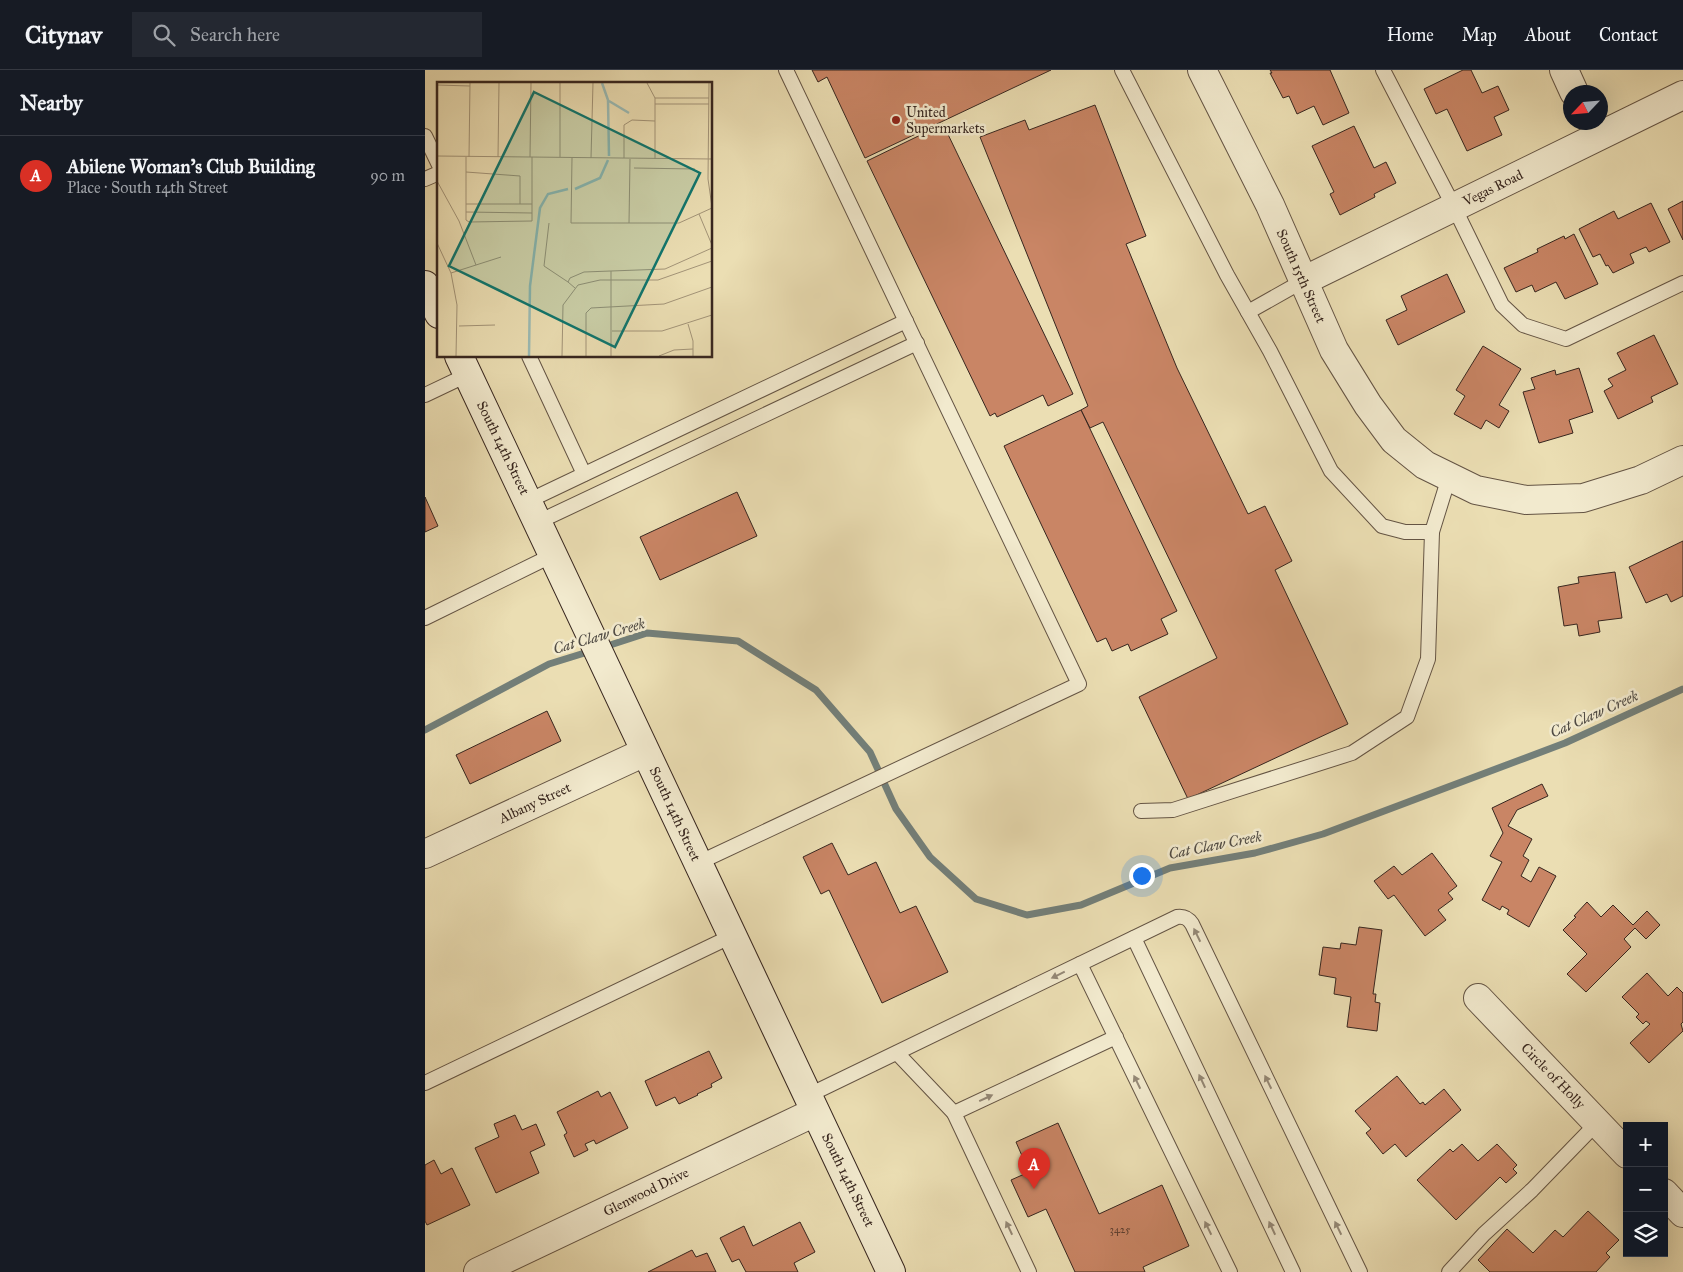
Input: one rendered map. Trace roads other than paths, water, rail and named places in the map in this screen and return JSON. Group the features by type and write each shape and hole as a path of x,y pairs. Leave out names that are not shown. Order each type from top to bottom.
{"street":[{"name":"South 15th Street","path":"1202,70 1270,205 1334,350 1368,405 1394,440 1425,465 1449,477"},
{"path":"1564,70 1571,85"},
{"name":"Vegas Road","path":"1608,124 1683,96"},
{"name":"Vegas Road","path":"1303,281 1454,207 1592,130"},
{"path":"425,285 437,310"},
{"name":"South 14th Street","path":"463,366 891,1272"},
{"path":"1449,477 1476,490 1526,500 1583,498 1641,480 1683,460"},
{"name":"Albany Street","path":"425,854 645,752"},
{"name":"Circle of Holly","path":"1478,998 1623,1150"},
{"name":"Glenwood Drive","path":"478,1272 811,1104"},
{"path":"1668,1197 1683,1213"}],"lane":[{"path":"698,863 1079,684 786,70"},
{"path":"1122,70 1227,275 1270,351 1331,470 1382,526 1405,532 1432,532"},
{"path":"1383,70 1502,305 1523,325 1566,338 1683,283"},
{"path":"425,136 437,161"},
{"path":"425,179 437,174"},
{"path":"1248,312 1303,281"},
{"path":"533,512 585,474 906,320"},
{"path":"533,512 917,344"},
{"path":"530,358 585,474"},
{"path":"425,395 463,366"},
{"path":"1141,811 1173,810 1352,753 1407,717 1428,659 1432,532 1449,477"},
{"path":"425,618 553,555"},
{"path":"811,1104 897,1053 1177,917 1183,916 1189,919 1360,1272"},
{"path":"425,1083 732,936"},
{"path":"1134,938 1293,1272"},
{"path":"1081,964 1230,1272"},
{"path":"954,1114 1116,1037"},
{"path":"897,1053 954,1114 1029,1272"},
{"path":"1449,1272 1484,1234 1532,1190 1597,1123"}],"waterway":[{"name":"Cat Claw Creek","path":"601,648 647,633 738,641 816,690 870,752 896,809 930,857 976,899 1027,915 1081,905 1170,868 1255,853 1323,834 1565,743 1683,689"},
{"name":"Cat Claw Creek","path":"425,730 549,664 591,651"}],"place":[{"name":"United Supermarkets","path":"896,120"},
{"name":"Abilene Woman's Club Building","path":"1034,1189"}]}
